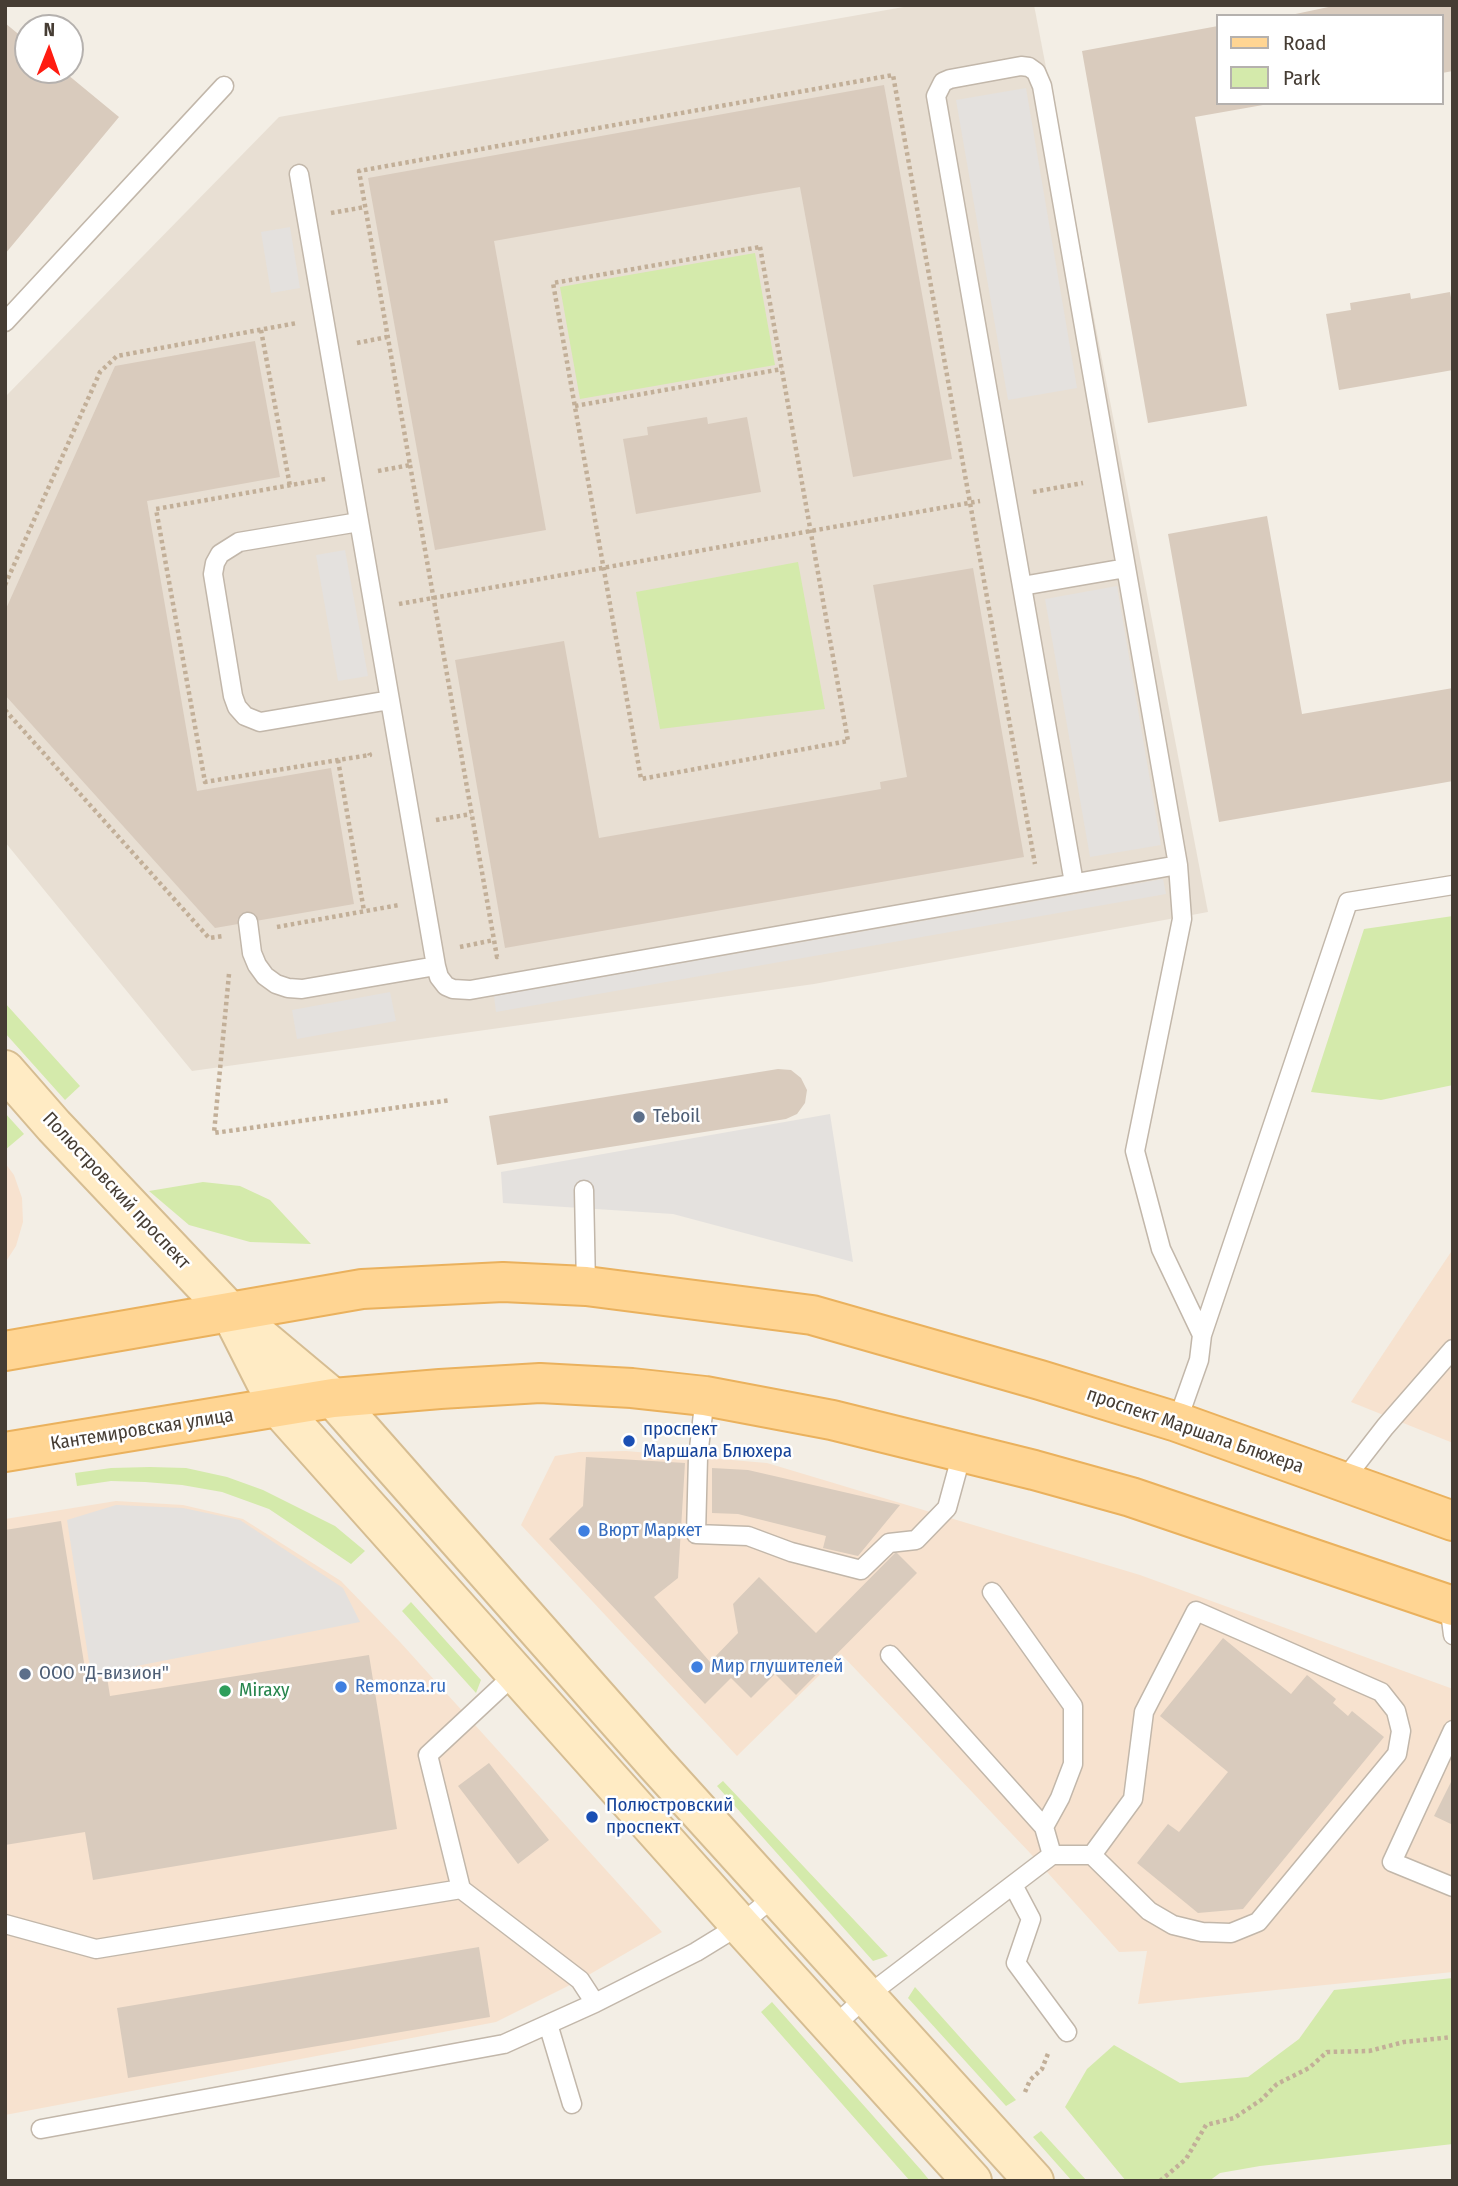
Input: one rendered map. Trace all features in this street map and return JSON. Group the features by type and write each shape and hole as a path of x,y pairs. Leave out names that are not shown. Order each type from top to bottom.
{"main road":[{"name":"Полюстровский проспект","path":"5,1070 54,1126 229,1311 333,1398 639,1744 1034,2181"},
{"name":"проспект Маршала Блюхера","path":"229,1311 362,1289 503,1282 586,1286 812,1315 1177,1422 1453,1521"},
{"name":"Полюстровский проспект","path":"229,1311 279,1408 972,2181"},
{"path":"5,1350 229,1311"},
{"path":"279,1408 333,1398 540,1383 632,1388 705,1396 832,1420 1131,1497 1451,1615"},
{"name":"Кантемировская улица","path":"5,1452 279,1408"}],"lane":[{"path":"1074,883 936,96 943,82 950,79 1021,66 1029,67 1040,78 1178,864 1182,919 1135,1151 1161,1249 1202,1335"},
{"path":"5,322 224,86"},
{"path":"299,174 436,966 439,977 446,986 470,990 1178,864"},
{"path":"359,522 239,542 220,554 213,575 233,696 237,707 245,716 260,722 390,699"},
{"path":"1022,586 1126,568"},
{"path":"1177,1422 1199,1360 1202,1335 1348,902 1453,885"},
{"path":"243,930 257,965 265,976 288,988 302,989 436,966"},
{"path":"584,1190 586,1286"},
{"path":"1343,1481 1385,1427 1453,1349"},
{"path":"705,1396 698,1457 696,1534 748,1535 791,1552 861,1570 888,1543 916,1540 947,1508 962,1453"},
{"path":"992,1592 1073,1706 1073,1764 1060,1798 1044,1827"},
{"path":"833,2027 867,1996 1052,1855 1092,1855 1149,1911 1173,1924 1202,1933 1231,1933 1258,1922 1397,1754 1401,1731 1396,1710 1381,1692 1196,1611 1144,1712 1133,1799 1092,1855"},
{"path":"890,1655 1044,1827 1052,1855"},
{"path":"516,1673 428,1755 461,1889 580,1979 594,2003"},
{"path":"1453,1730 1392,1862 1453,1887"},
{"path":"1013,1885 1031,1919 1016,1964 1062,2027"},
{"path":"5,1924 96,1949 461,1889"},
{"path":"41,2129 504,2044 696,1952 740,1925 776,1895"},
{"path":"548,2024 572,2104"}],"path":[{"path":"511,954 497,957 359,171 893,75 1039,890"},
{"path":"760,247 848,741 641,779 575,406 553,284 760,247"},
{"path":"5,585 100,372 117,356 301,323 300,312"},
{"path":"261,330 290,485"},
{"path":"575,406 782,369"},
{"path":"361,705 370,755 205,782 156,509 410,465"},
{"path":"374,608 1111,478"},
{"path":"5,710 209,938 243,930 425,901"},
{"path":"338,760 364,911"},
{"path":"243,930 214,1133 451,1100"},
{"path":"1025,2092 1030,2080 1042,2069 1062,2027"},
{"path":"1160,2181 1186,2159 1206,2125 1234,2118 1261,2100 1277,2084 1309,2068 1327,2052 1369,2051 1404,2042 1453,2036"}],"shaded area":[{"path":"915,5 1034,5 1208,912 814,984 192,1071 5,842 5,397 279,117"},
{"path":"1026,88 1077,388 1008,400 956,100"},
{"path":"290,227 300,288 271,293 261,232"},
{"path":"345,550 368,676 338,681 316,555"},
{"path":"1117,586 1161,845 1090,857 1045,599"},
{"path":"1163,879 1166,894 496,1012 494,996"},
{"path":"390,992 396,1021 297,1039 292,1010"},
{"path":"830,1114 853,1262 673,1214 503,1203 501,1172"},
{"path":"5,1163 14,1175 22,1198 23,1222 16,1246 5,1263"},
{"path":"1453,1249 1453,1443 1351,1402"},
{"path":"626,1451 767,1463 1140,1575 1453,1689 1453,1972 1138,2004 1147,1951 1119,1952 1030,1853 841,1654 737,1756 521,1525 555,1456 579,1452"},
{"path":"116,1501 183,1505 243,1519 341,1581 400,1642 662,1932 580,1980 496,2022 5,2115 5,1519"},
{"path":"116,1505 183,1508 240,1520 343,1588 360,1622 91,1675 67,1520"}],"green space":[{"path":"755,253 775,365 580,399 560,287"},
{"path":"798,562 825,709 660,729 636,592"},
{"path":"1453,916 1453,1085 1381,1100 1311,1092 1364,929"},
{"path":"5,1003 80,1086 65,1100 5,1033"},
{"path":"5,1113 24,1134 5,1150"},
{"path":"203,1182 240,1186 270,1200 311,1244 250,1242 189,1225 149,1191"},
{"path":"111,1468 186,1468 227,1477 263,1490 335,1526 365,1551 351,1564 269,1509 222,1492 145,1482 111,1481 77,1486 75,1473"},
{"path":"411,1602 481,1680 476,1693 402,1611"},
{"path":"723,1781 888,1956 873,1961 717,1786"},
{"path":"1453,1978 1453,2144 1260,2166 1220,2173 1209,2181 1126,2181 1065,2107 1087,2069 1114,2045 1180,2083 1248,2077 1299,2039 1334,1990"},
{"path":"915,1987 1016,2100 1006,2106 908,1998"},
{"path":"772,2002 930,2181 910,2181 761,2012"},
{"path":"1041,2131 1087,2181 1072,2181 1033,2137"}],"building":[{"path":"1338,5 1453,5 1453,71 1444,73 1444,14 1295,14"},
{"path":"5,23 14,30 14,84 79,84 119,117 5,254"},
{"path":"1216,26 1216,105 1263,105 1195,117 1247,406 1148,423 1082,51"},
{"path":"884,85 952,459 853,477 800,187 758,194 494,241 546,530 435,550 368,178"},
{"path":"1450,292 1453,309 1453,370 1339,390 1326,314 1351,310 1350,303 1410,293 1411,299"},
{"path":"255,341 280,477 147,501 197,791 331,768 354,904 215,928 5,695 5,611 115,366"},
{"path":"707,417 708,424 747,417 761,492 636,514 623,439 648,435 647,427"},
{"path":"1267,516 1302,714 1453,688 1453,781 1219,822 1168,534"},
{"path":"973,568 1024,857 505,948 455,660 564,641 599,838 881,789 880,782 907,777 873,585"},
{"name":"Teboil","path":"778,1069 791,1070 801,1078 807,1090 805,1103 797,1114 786,1119 497,1165 489,1116"},
{"path":"586,1457 685,1463 678,1578 654,1597 710,1662 738,1633 733,1604 759,1577 816,1633 896,1552 917,1573 796,1695 775,1674 751,1698 731,1678 705,1704 549,1539 583,1506"},
{"path":"712,1468 748,1470 900,1505 858,1556 823,1548 826,1536 738,1514 712,1513"},
{"path":"61,1521 87,1681 107,1677 110,1696 369,1655 397,1829 93,1880 85,1832 5,1845 5,1530"},
{"path":"1223,1638 1291,1694 1307,1675 1336,1699 1333,1703 1348,1716 1352,1711 1384,1737 1243,1909 1198,1913 1137,1863 1168,1824 1179,1832 1228,1772 1160,1716"},
{"path":"489,1763 549,1840 518,1864 458,1786"},
{"path":"1453,1778 1453,1825 1434,1816"},
{"path":"479,1947 490,2017 128,2078 117,2008"}],"place":[{"name":"Teboil","path":"639,1117"},
{"name":"проспект Маршала Блюхера","path":"629,1441"},
{"name":"Вюрт Маркет","path":"584,1531"},
{"name":"Мир глушителей","path":"697,1667"},
{"name":"ООО \"Д-визион\"","path":"25,1674"},
{"name":"Remonza.ru","path":"341,1687"},
{"name":"Miraxy","path":"225,1691"},
{"name":"Полюстровский проспект","path":"592,1817"}]}
